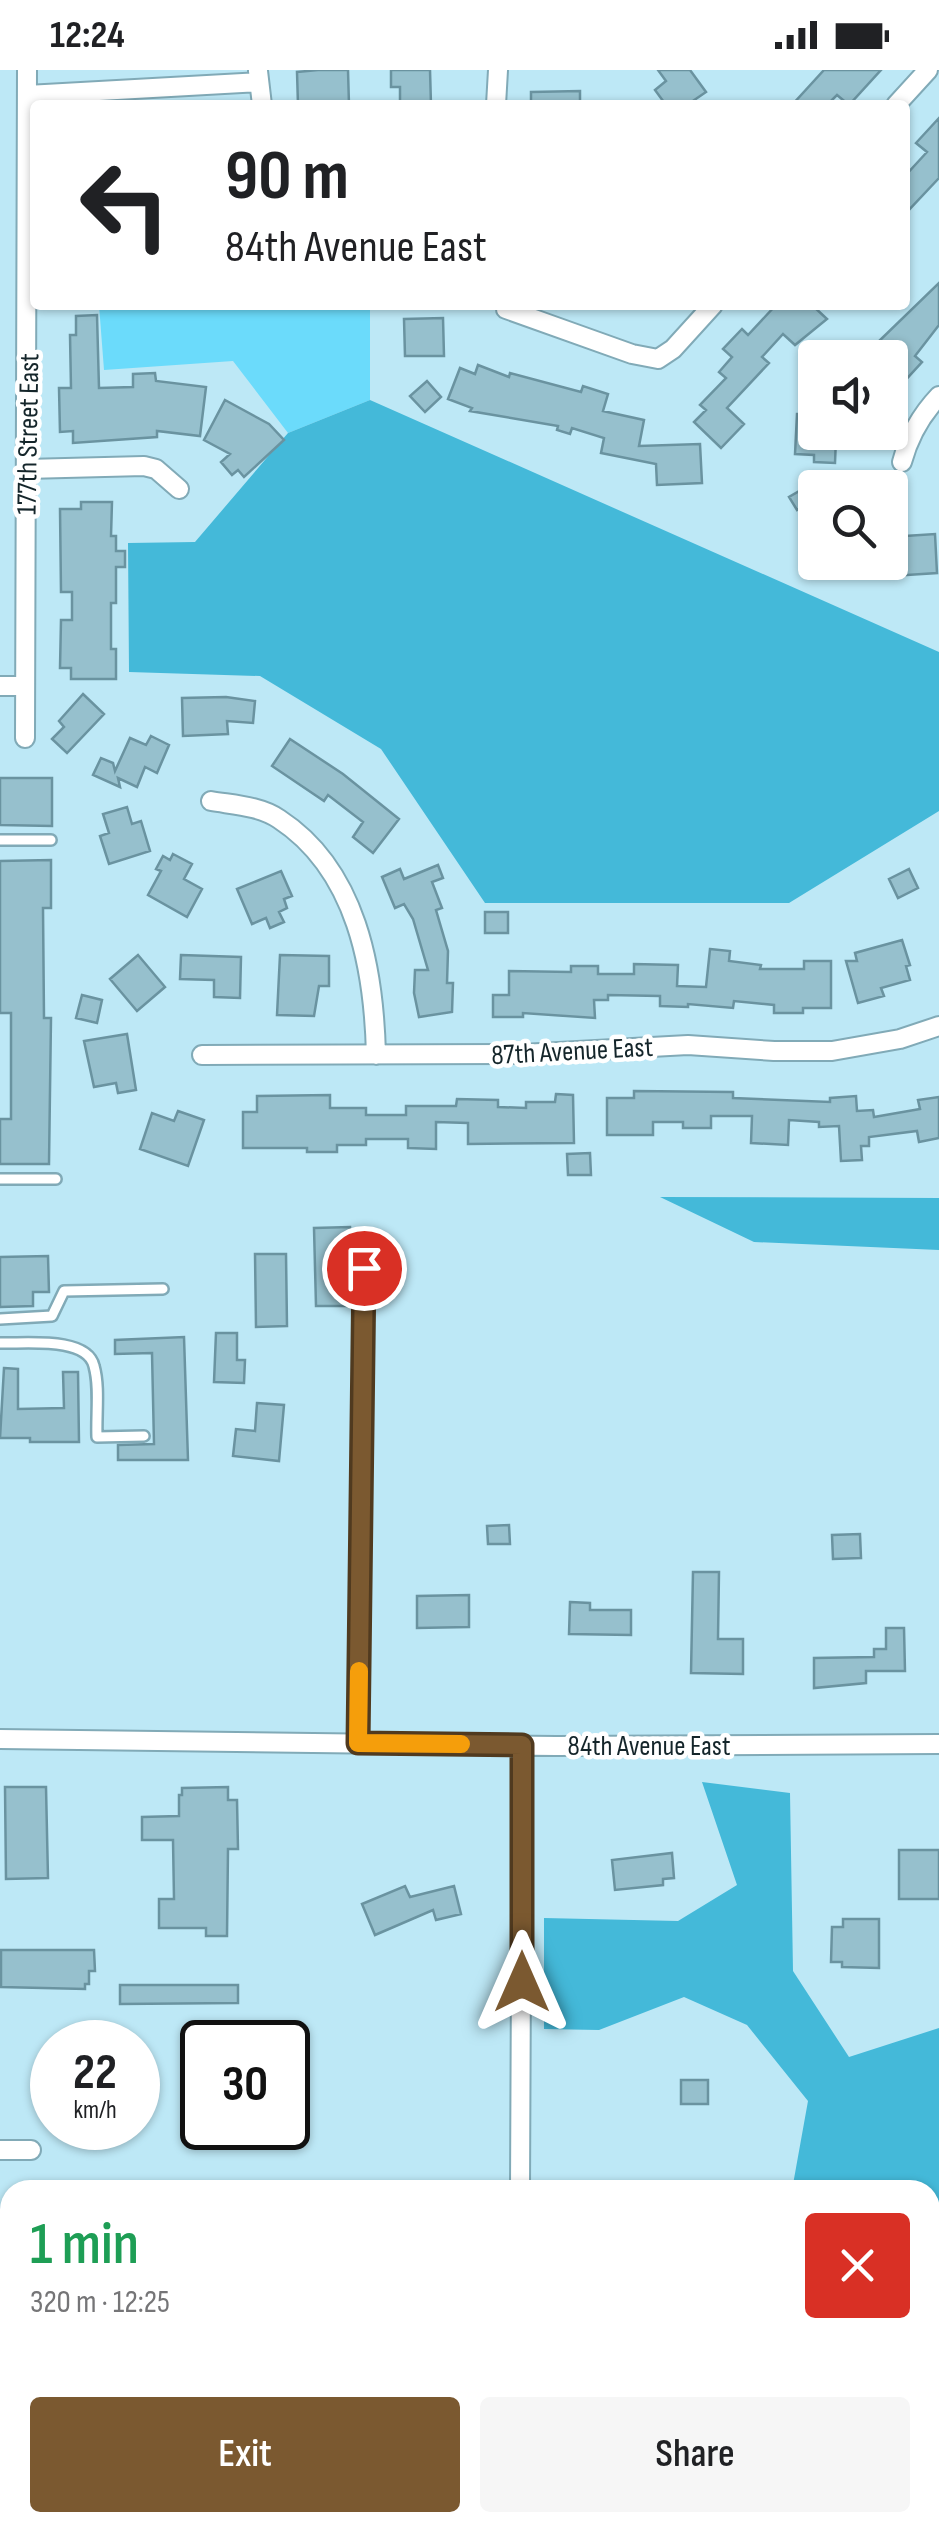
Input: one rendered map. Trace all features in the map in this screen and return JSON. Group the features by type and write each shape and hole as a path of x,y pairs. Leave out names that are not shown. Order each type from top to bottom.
{"street":[{"name":"177th Street East","path":"27,70 30,206"},
{"path":"496,100 498,70"},
{"path":"901,100 928,70"},
{"path":"27,95 258,76"},
{"name":"177th Street East","path":"25,738 31,310"},
{"path":"514,310 632,354 658,359 673,349 708,310"},
{"path":"902,462 925,411 939,396"},
{"path":"26,469 144,466 156,469 179,489"},
{"path":"0,686 24,686"},
{"path":"212,802 250,807 278,818 333,875 350,907 366,955 375,1002 376,1055"},
{"name":"87th Avenue East","path":"202,1055 585,1052 688,1045 832,1051 939,1026"},
{"path":"358,1743 364,1268"},
{"name":"84th Avenue East","path":"0,1740 939,1744"},
{"path":"520,2180 522,1745"},
{"path":"0,2150 30,2150"}],"lane":[{"path":"0,840 51,840"},
{"path":"0,1179 56,1179"},
{"path":"0,1319 52,1316 64,1291 163,1289"},
{"path":"0,1343 64,1344 84,1352 95,1367 97,1437 144,1436"}],"shaded area":[{"path":"99,310 370,310 370,400 288,433 233,361 104,370"},
{"path":"370,400 939,652 939,811 789,903 485,903 381,749 260,676 129,672 128,543 195,542 288,433"},
{"path":"660,1197 939,1198 939,1250 754,1242"},
{"path":"702,1782 790,1793 793,1971 849,2057 939,2028 939,2180 794,2180 808,2101 747,2025 684,1997 599,2030 544,2029 544,1918 678,1921 737,1885"}],"building":[{"path":"348,70 349,100 298,100 297,72"},
{"path":"391,70 430,70 431,100 400,100 400,87 391,87"},
{"path":"658,70 690,70 706,92 694,100 662,100 655,90 666,81"},
{"path":"824,70 881,70 854,100 843,100 837,95 832,100 797,100"},
{"path":"580,91 580,100 531,100 531,92"},
{"path":"939,118 939,178 910,209 910,171 927,152 916,143"},
{"path":"939,283 939,325 915,356 922,362 908,377 908,340 880,340"},
{"path":"771,310 817,310 827,319 795,345 783,334 762,357 769,363 727,408 744,424 721,448 694,422 706,410 700,405 726,378 719,372 732,357 723,349 742,329 748,335"},
{"path":"97,315 99,388 133,387 133,374 155,373 156,381 206,387 200,436 157,431 157,437 73,443 73,431 60,432 59,388 71,388 70,335 76,335 76,316"},
{"path":"443,318 444,356 405,356 404,319"},
{"path":"478,365 509,377 510,373 581,392 583,386 608,394 603,411 644,420 639,446 700,444 702,483 657,485 656,464 601,453 604,438 572,428 570,434 557,430 558,426 470,411 472,408 448,399 460,368 475,374"},
{"path":"427,381 441,397 425,412 410,396"},
{"path":"225,400 269,424 284,440 244,477 238,470 232,475 221,462 230,454 204,440"},
{"path":"798,414 798,450 836,450 835,463 814,462 814,455 795,454"},
{"path":"798,492 798,509 797,510 789,497"},
{"path":"81,502 112,502 111,536 116,536 116,551 125,551 125,567 116,567 116,603 111,603 111,649 116,649 116,679 71,679 71,668 60,668 61,620 72,620 72,592 61,592 60,509 81,509"},
{"path":"935,534 937,573 908,575 908,536"},
{"path":"83,694 104,714 67,753 52,739 64,727 59,721"},
{"path":"182,698 255,701 253,723 227,721 228,734 183,736"},
{"path":"151,736 169,745 157,773 145,767 137,787 118,778 120,787 93,775 101,758 113,763 115,771 130,738 146,745"},
{"path":"290,739 343,774 399,819 373,853 353,837 363,822 328,795 324,801 272,766"},
{"path":"0,778 52,778 52,826 0,825"},
{"path":"127,807 132,824 141,821 150,851 109,864 100,836 109,833 103,814"},
{"path":"173,854 192,864 184,879 202,889 187,917 148,895 161,871 156,869 163,856 170,860"},
{"path":"51,860 51,908 43,908 44,1018 51,1018 49,1164 0,1164 0,1119 11,1119 11,1013 0,1013 0,861"},
{"path":"438,865 443,878 432,882 442,908 436,910 448,951 447,983 453,983 452,1012 419,1017 415,970 428,970 413,919 404,904 395,908 382,877 400,869 404,879"},
{"path":"909,869 918,888 898,898 889,879"},
{"path":"281,871 292,896 284,899 287,908 279,912 284,922 270,928 266,918 252,924 237,889"},
{"path":"485,912 508,912 508,933 485,933"},
{"path":"902,940 910,980 881,988 884,996 858,1003 846,961 857,961 855,953"},
{"path":"710,949 730,951 729,961 761,965 760,969 804,969 804,961 831,961 831,1008 774,1013 774,1005 734,1001 733,1008 660,1006 660,996 608,995 608,1000 594,1000 595,1018 523,1013 523,1017 493,1017 493,995 509,995 509,971 571,972 571,966 598,966 598,974 634,974 634,964 678,965 677,986 706,987"},
{"path":"138,955 165,987 137,1011 110,979"},
{"path":"181,955 241,957 240,998 214,997 214,980 180,979"},
{"path":"280,955 329,956 329,986 319,986 314,1016 277,1015"},
{"path":"82,995 102,1000 97,1023 76,1018"},
{"path":"127,1034 136,1090 118,1093 116,1083 94,1087 84,1041"},
{"path":"634,1091 733,1092 733,1098 830,1102 830,1098 856,1096 857,1111 873,1110 874,1117 920,1109 918,1100 939,1097 939,1138 919,1142 917,1131 869,1137 869,1146 861,1146 862,1160 841,1161 839,1126 819,1127 819,1122 789,1120 788,1145 751,1143 752,1116 711,1116 711,1128 683,1128 683,1122 653,1122 653,1135 607,1135 607,1098 634,1098"},
{"path":"556,1094 573,1095 574,1143 468,1144 468,1123 436,1122 436,1149 408,1148 408,1139 366,1139 366,1145 337,1145 337,1152 243,1148 243,1112 257,1112 257,1096 330,1095 330,1108 366,1108 366,1115 406,1115 406,1106 456,1106 457,1099 498,1100 498,1107 526,1108 526,1102 555,1102"},
{"path":"178,1111 204,1120 188,1166 140,1149 152,1113 174,1121"},
{"path":"590,1153 591,1175 568,1175 567,1154"},
{"path":"350,1227 350,1231 376,1230 376,1248 356,1248 350,1306 316,1306 314,1228"},
{"path":"255,1254 286,1254 287,1326 256,1327"},
{"path":"48,1256 49,1292 33,1292 33,1306 0,1307 0,1257"},
{"path":"216,1333 237,1333 237,1360 245,1360 244,1383 214,1382"},
{"path":"184,1337 188,1460 118,1460 118,1445 154,1444 152,1353 115,1354 115,1340"},
{"path":"4,1368 18,1369 18,1409 64,1408 63,1372 78,1372 79,1442 0,1438"},
{"path":"257,1403 284,1405 279,1461 233,1456 236,1429 255,1431"},
{"path":"509,1525 510,1544 488,1544 487,1526"},
{"path":"860,1534 861,1558 833,1559 832,1535"},
{"path":"693,1572 719,1572 718,1639 743,1639 743,1674 691,1673"},
{"path":"469,1595 469,1627 417,1628 417,1596"},
{"path":"570,1602 590,1603 590,1610 631,1610 631,1635 569,1634"},
{"path":"886,1628 904,1628 905,1671 866,1671 866,1683 814,1688 814,1658 874,1657 874,1649 886,1649"},
{"path":"5,1787 46,1787 48,1878 6,1879"},
{"path":"228,1787 228,1800 237,1800 238,1849 228,1849 227,1936 206,1936 206,1928 159,1928 159,1899 174,1899 173,1840 142,1840 142,1817 179,1816 182,1788"},
{"path":"899,1850 939,1850 939,1899 899,1899"},
{"path":"672,1853 674,1878 663,1879 663,1885 615,1890 612,1860"},
{"path":"405,1886 410,1897 454,1886 461,1914 436,1920 433,1910 375,1935 362,1904"},
{"path":"843,1919 879,1919 879,1968 842,1967 842,1962 831,1962 832,1927 843,1927"},
{"path":"1,1950 94,1950 95,1971 89,1971 85,1989 1,1987"},
{"path":"120,1985 238,1985 238,2003 120,2004"},
{"path":"681,2080 708,2080 708,2104 681,2104"}],"slow traffic":[{"path":"359,1671 358,1743 461,1744"}],"route":[{"path":"364,1268 358,1743 522,1745 522,1982"}]}
